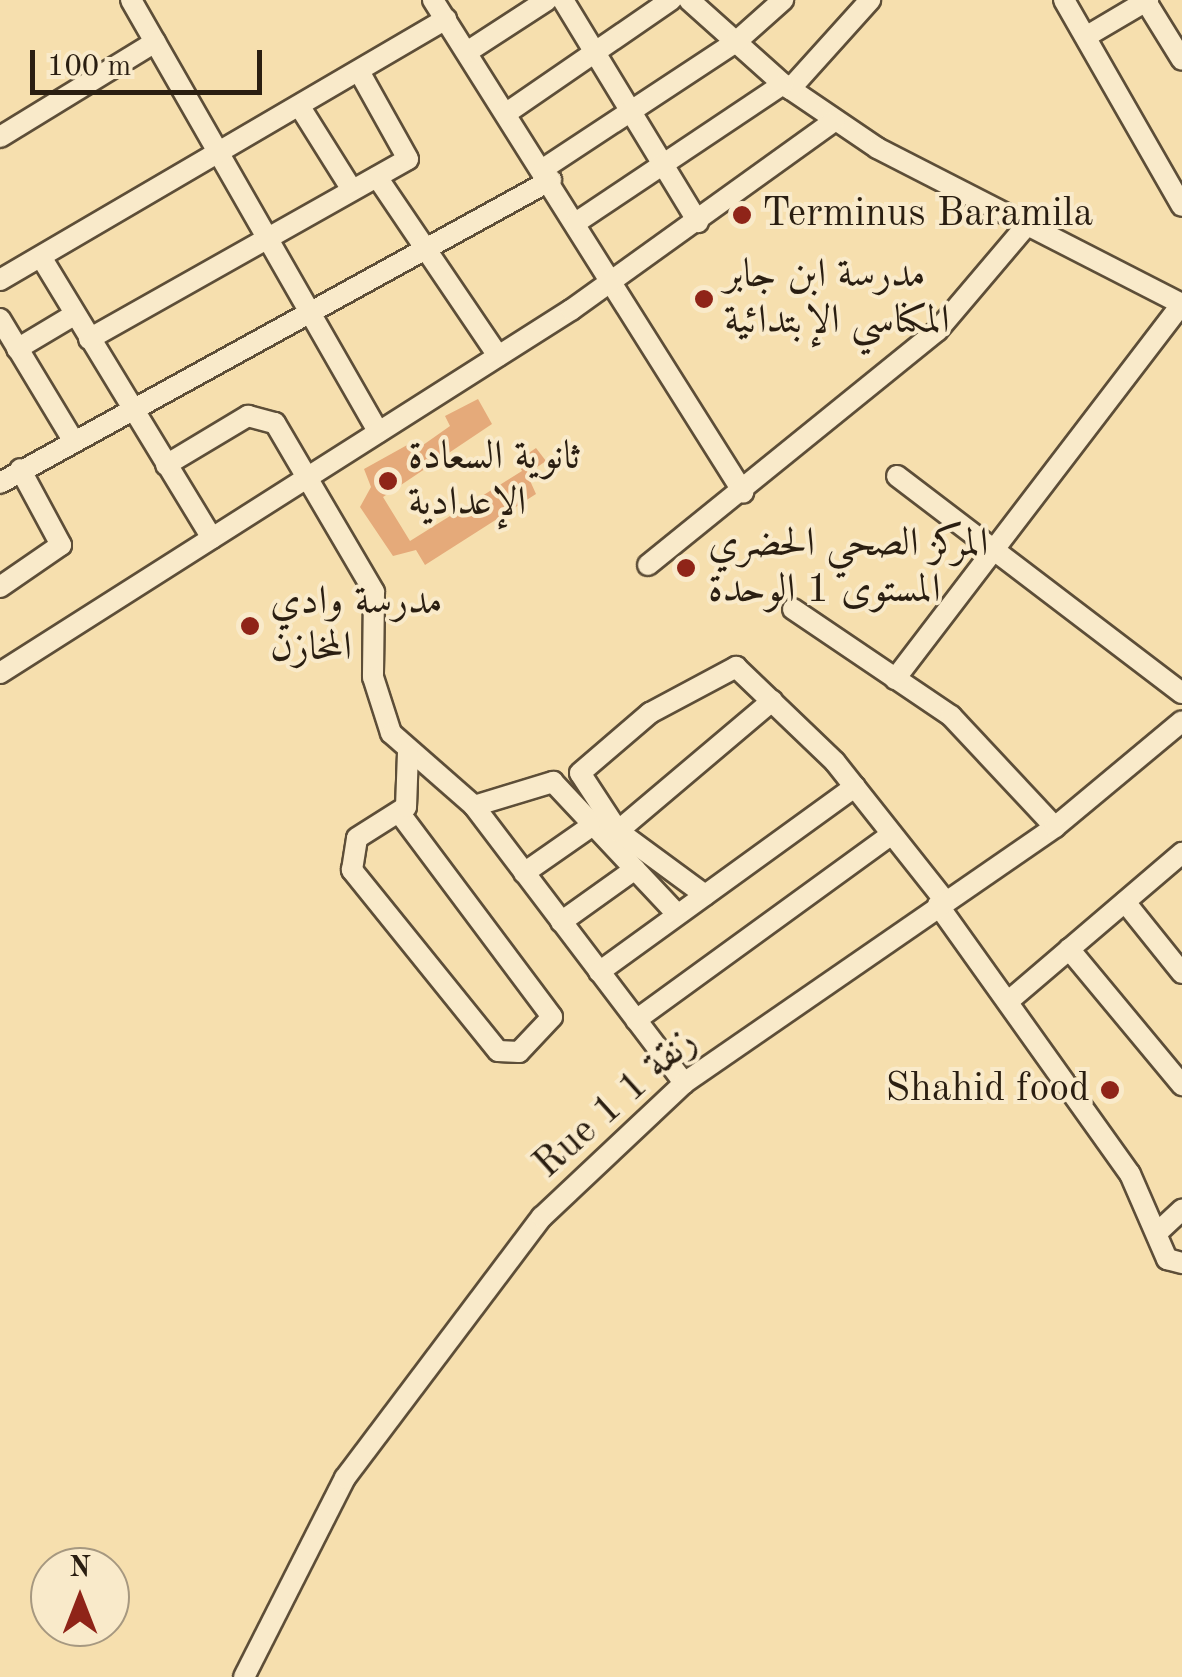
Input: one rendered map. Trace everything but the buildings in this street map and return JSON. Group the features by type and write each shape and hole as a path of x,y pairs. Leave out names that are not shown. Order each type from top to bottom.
{"street":[{"path":"131,0 378,432"},
{"path":"433,0 614,279 743,492"},
{"path":"467,52 547,0"},
{"path":"563,0 698,222"},
{"path":"508,112 686,0 786,86 834,121 1026,226 1077,244 1182,304 895,679"},
{"path":"0,483 73,440 426,252 547,175 736,41 783,0"},
{"path":"577,222 786,86 870,0"},
{"path":"1064,0 1182,206"},
{"path":"1087,36 1146,0 1182,60"},
{"path":"0,280 360,73 446,18"},
{"path":"0,137 155,42"},
{"path":"89,338 408,159 360,73"},
{"path":"300,106 352,190"},
{"path":"0,673 498,356 698,222 834,121"},
{"path":"377,177 498,356"},
{"path":"648,565 743,492 937,331 1026,226"},
{"path":"42,257 212,538"},
{"path":"17,348 74,315"},
{"path":"0,319 73,440"},
{"path":"166,466 262,414 374,592 378,700 408,752 474,806 684,1083"},
{"path":"0,587 61,545 20,469"},
{"path":"898,476 1182,693"},
{"path":"793,609 951,716 1054,827"},
{"path":"705,895 618,830 581,784 586,765 650,713 736,667 855,787 892,834 1130,1174 1167,1259 1182,1263"},
{"path":"618,830 772,701"},
{"name":"Rue 1 زنقة 1","path":"244,1677 323,1517 374,1435 542,1217 684,1083 1054,827 1179,729"},
{"path":"401,815 357,838 352,870 498,1051 519,1052 552,1018 401,815 408,752"},
{"path":"474,806 553,782 590,827 677,914"},
{"path":"600,972 855,787"},
{"path":"524,873 590,827"},
{"path":"636,1020 892,834"},
{"path":"1011,999 1181,855"},
{"path":"561,922 635,869"},
{"path":"1124,902 1182,973"},
{"path":"1069,949 1182,1085"},
{"path":"1158,1232 1182,1210"}],"place":[{"name":"Terminus Baramila","path":"742,215"},
{"name":"مدرسة ابن جابر المكناسي الإبتدائية","path":"704,299"},
{"name":"ثانوية السعادة الإعدادية","path":"388,481"},
{"name":"المركز الصحي الحضري المستوى 1 الوحدة","path":"686,568"},
{"name":"مدرسة وادي المخازن","path":"250,626"},
{"name":"Shahid food","path":"1110,1090"}]}
